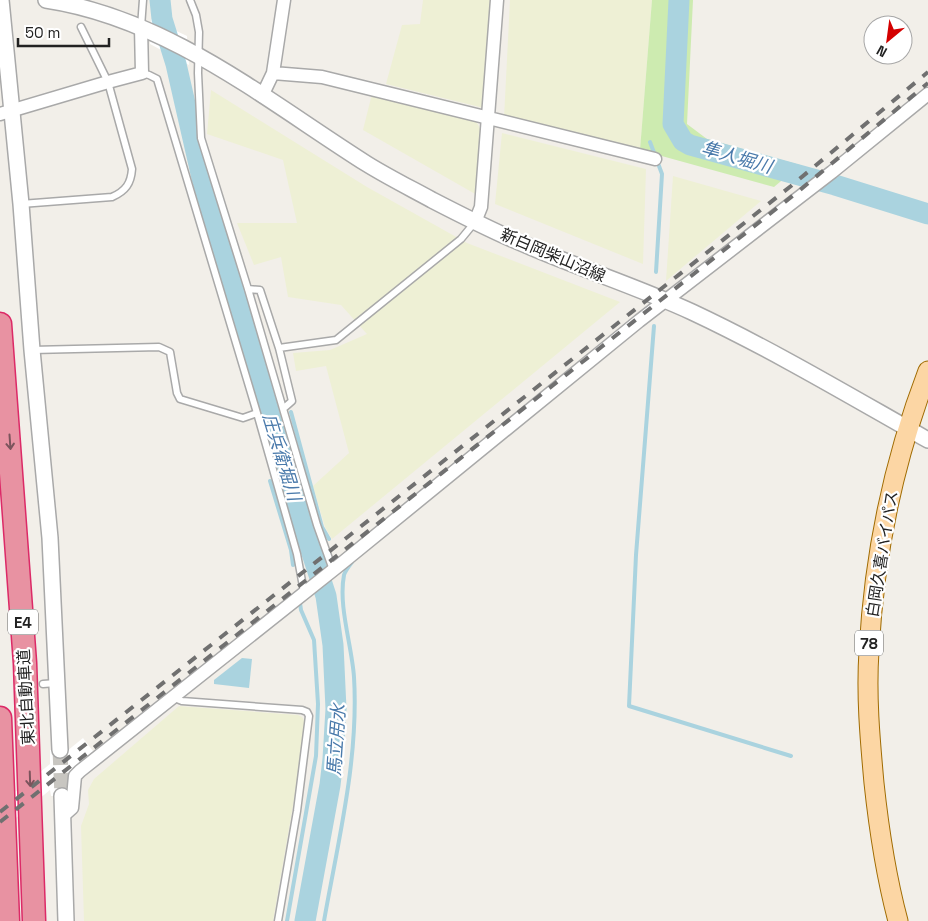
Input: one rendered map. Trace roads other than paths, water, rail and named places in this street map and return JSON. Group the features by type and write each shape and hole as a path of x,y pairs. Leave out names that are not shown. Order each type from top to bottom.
{"highway":[{"name":"東北自動車道","path":"0,324 26,663 34,921"},
{"name":"東北自動車道","path":"0,718 8,921"}],"main road":[{"name":"白岡久喜バイパス","path":"898,921 884,858 877,812 869,721 869,652 876,571 883,529 907,428 928,370"}],"street":[{"path":"1,0 6,113 21,204 32,350 50,538 50,684 60,750"},
{"path":"6,113 142,73 146,30 89,9 46,0"},
{"path":"262,96 274,73 284,0"},
{"path":"475,222 481,208 498,0"},
{"name":"新白岡柴山沼線","path":"146,30 194,54 370,166 475,222 527,246 690,311 781,356 928,440"},
{"path":"274,73 322,77 655,158"},
{"path":"63,816 72,808 76,776 80,771 665,301 832,172 928,94"},
{"path":"62,796 66,921"}],"lane":[{"path":"143,0 146,30"},
{"path":"190,0 198,24 194,54 198,73 201,138 284,408 330,572"},
{"path":"21,204 112,197 120,193 131,181 132,169 108,82 81,27"},
{"path":"142,73 157,79 257,413 306,591"},
{"path":"279,348 336,340 461,239 475,222"},
{"path":"248,289 260,290 279,348 292,401 284,408"},
{"path":"32,350 159,347 170,352 177,393 180,399 243,418 257,413"},
{"path":"171,697 182,701 302,710 307,712 309,716 297,811 278,921"}],"water":[{"path":"242,658 252,659 249,688 214,684 214,680"}],"waterway":[{"name":"庄兵衛堀川","path":"160,0 162,19 176,64 202,178 289,483 326,596 333,645 336,709 333,759 305,921"},
{"name":"隼人堀川","path":"679,0 673,124 683,141 690,145 835,185 928,214"},
{"path":"650,142 662,174 656,272"},
{"path":"654,326 636,555 629,706 791,756"},
{"name":"馬立用水","path":"291,412 322,527 329,539"},
{"path":"270,481 291,550 293,565"},
{"name":"馬立用水","path":"324,921 346,800 353,738 355,708 354,677 343,600 345,573 352,562"},
{"path":"287,921 316,756 318,704 314,640 301,610 300,603"}],"tunnel":[{"path":"60,750 62,796"}],"railway":[{"path":"0,812 791,186 928,72"},
{"path":"0,822 800,190 928,83"}]}
